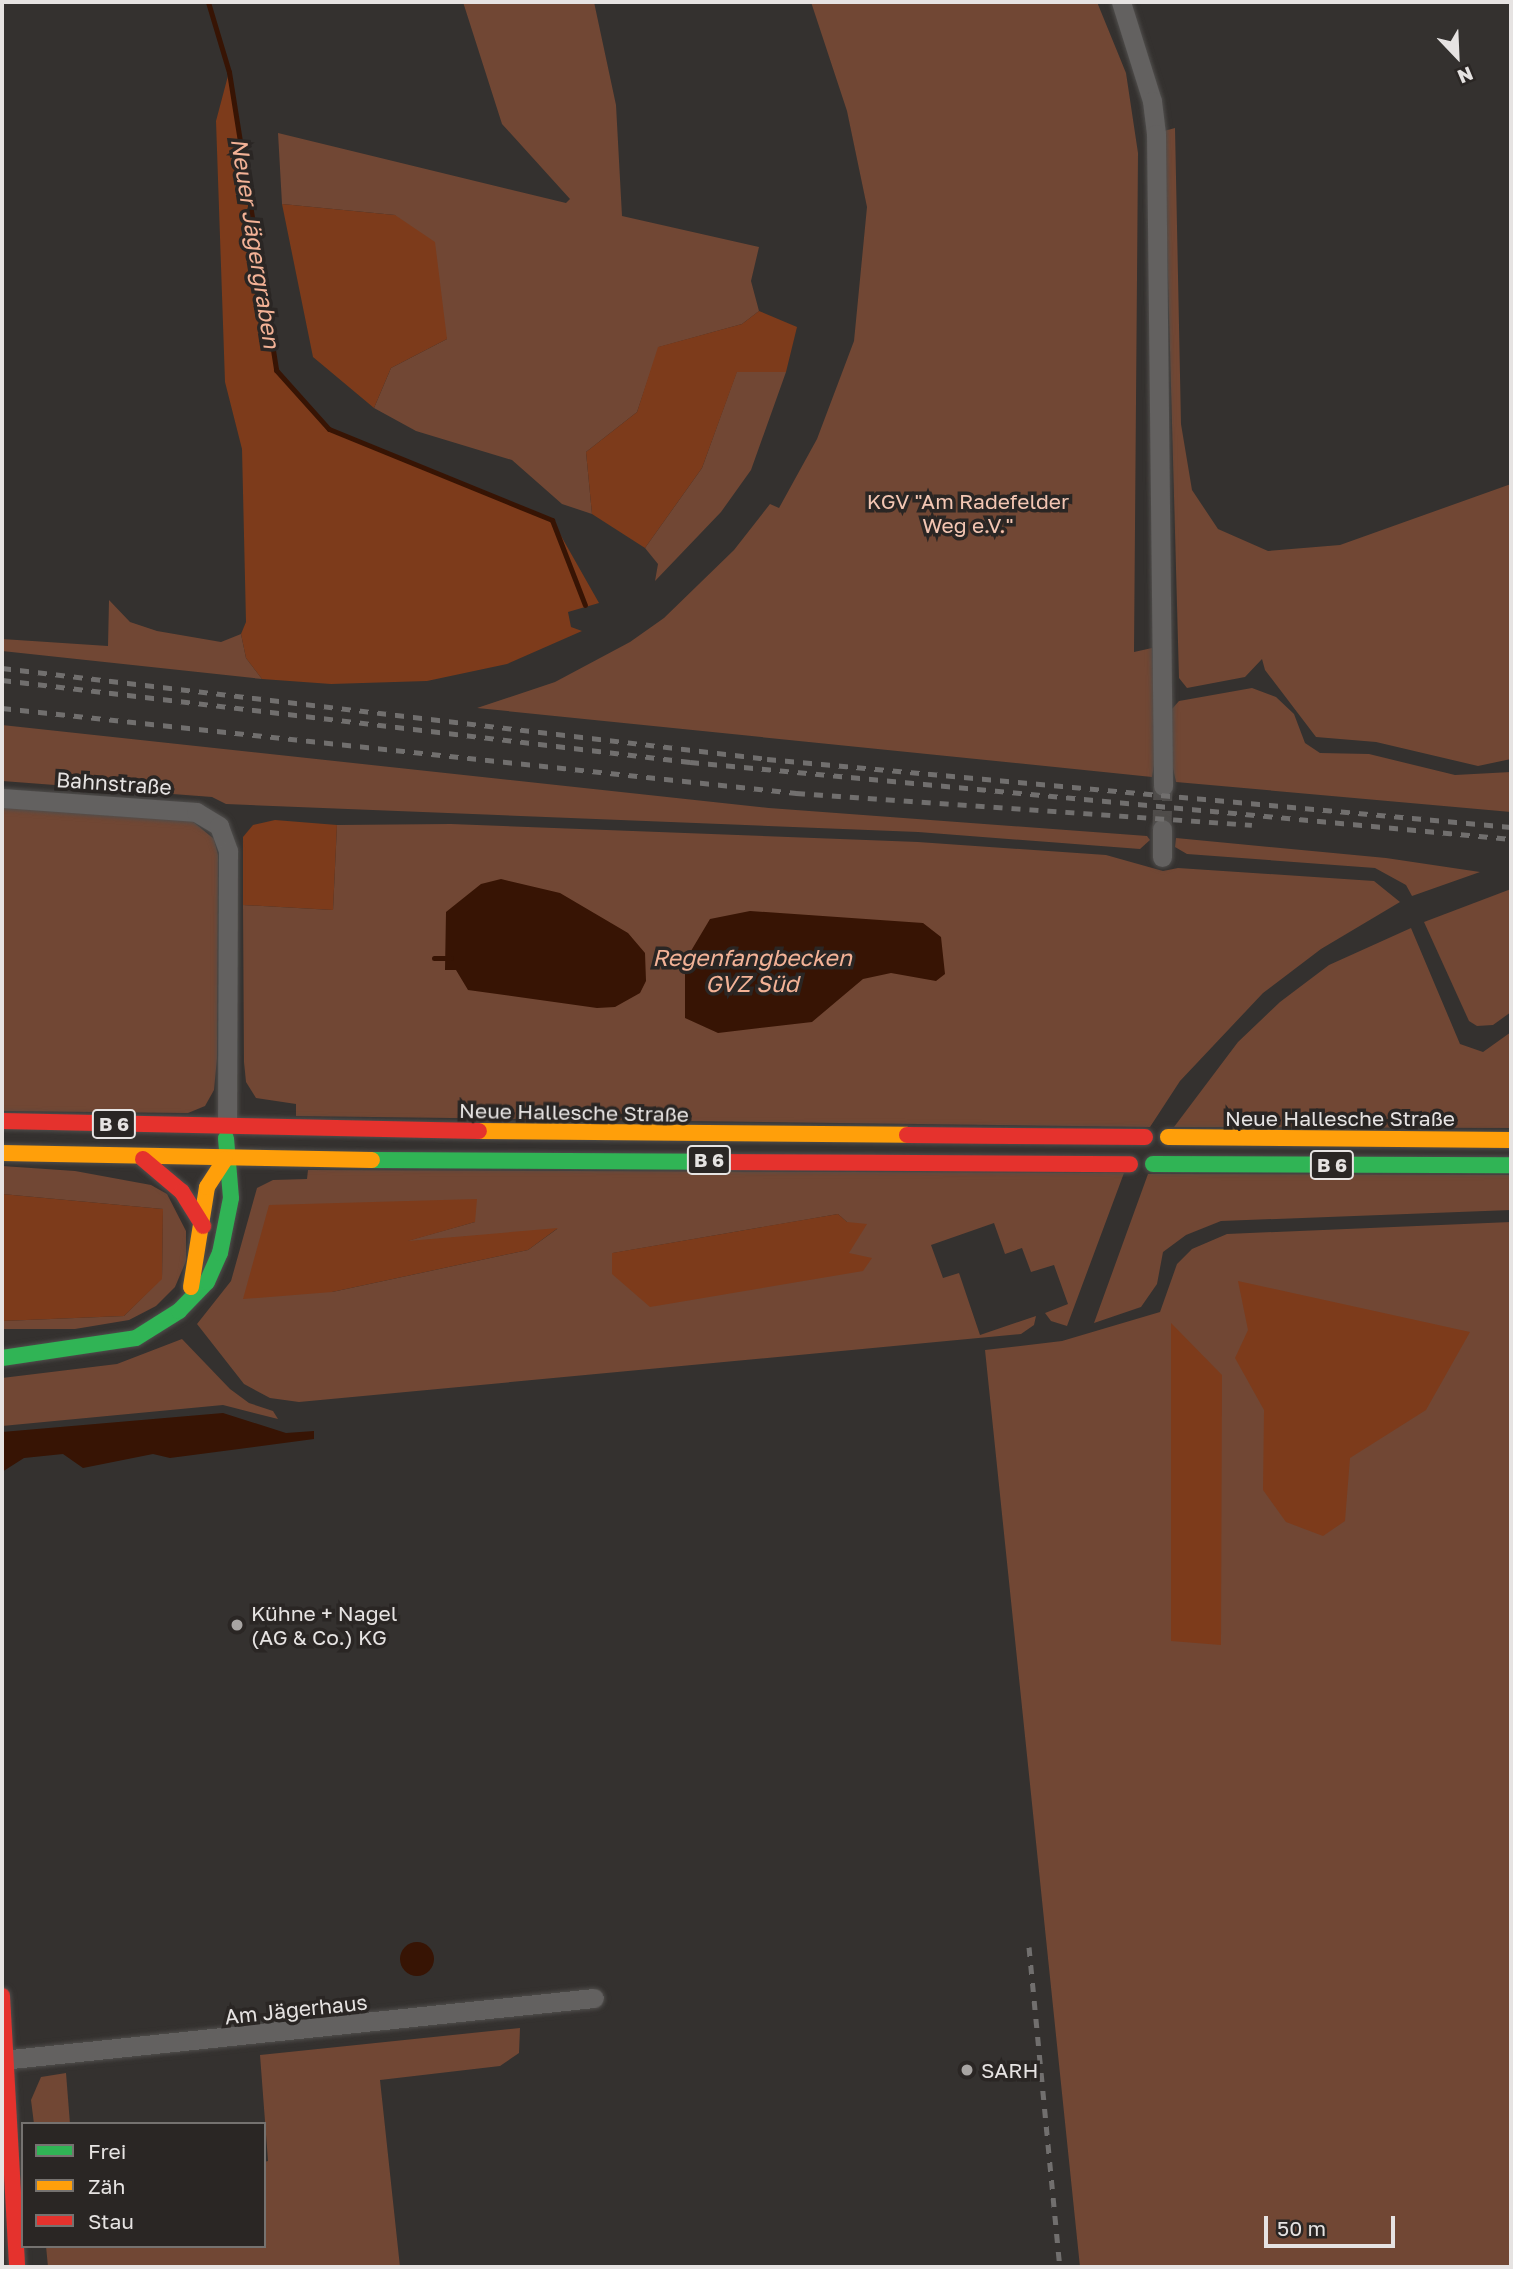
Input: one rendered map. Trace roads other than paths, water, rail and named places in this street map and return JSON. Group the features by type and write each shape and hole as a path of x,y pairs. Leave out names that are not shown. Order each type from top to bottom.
{"main road":[{"name":"Neue Hallesche Straße","path":"2,1121 1145,1137"},
{"path":"2,1358 136,1338 180,1311 207,1282 220,1253 232,1198 225,1159 227,1126"},
{"name":"Neue Hallesche Straße","path":"1168,1138 1511,1140"},
{"name":"B 6","path":"2,1153 143,1159 1130,1164"},
{"path":"143,1159 182,1192 203,1226"},
{"path":"180,1311 196,1276 207,1187 225,1159"},
{"name":"B 6","path":"1153,1164 1511,1165"},
{"path":"2,1996 17,2267"},
{"path":"2,2171 15,2241"}],"street":[{"path":"1121,2 1152,101 1156,134 1163,786"},
{"name":"Bahnstraße","path":"2,797 196,812 219,826 228,851 227,1126"},
{"path":"1162,829 1162,857"},
{"name":"Am Jägerhaus","path":"4,2060 594,1998"}],"water":[{"name":"Regenfangbecken GVZ Süd","path":"501,879 560,893 628,933 645,953 646,981 640,993 615,1007 597,1008 468,990 456,970 445,970 446,912 481,884"},
{"name":"Regenfangbecken GVZ Süd","path":"750,911 923,923 941,937 945,974 936,981 891,973 863,979 812,1022 718,1033 685,1018 685,961 710,919"},
{"path":"223,1413 286,1433 314,1431 314,1439 170,1458 153,1454 83,1468 63,1454 24,1458 2,1472 2,1432"},
{"path":"417,1942 429,1947 434,1959 429,1971 417,1976 405,1971 400,1959 405,1947"}],"waterway":[{"name":"Neuer Jägergraben","path":"208,2 229,72 276,370 329,429 552,520 585,605"},
{"path":"434,958 451,958"}],"tunnel":[{"path":"1162,829 1163,786"}],"railway":[{"path":"2,668 767,759 1511,827"},
{"path":"2,680 690,762 1511,839"},
{"path":"2,708 796,793 1252,825"},
{"path":"1029,1947 1060,2267"}],"place":[{"name":"Kühne + Nagel (AG & Co.) KG","path":"237,1625"},
{"name":"SARH","path":"967,2070"}],"park label":[{"name":"KGV \"Am Radefelder Weg e.V.\"","path":"968,513"}]}
